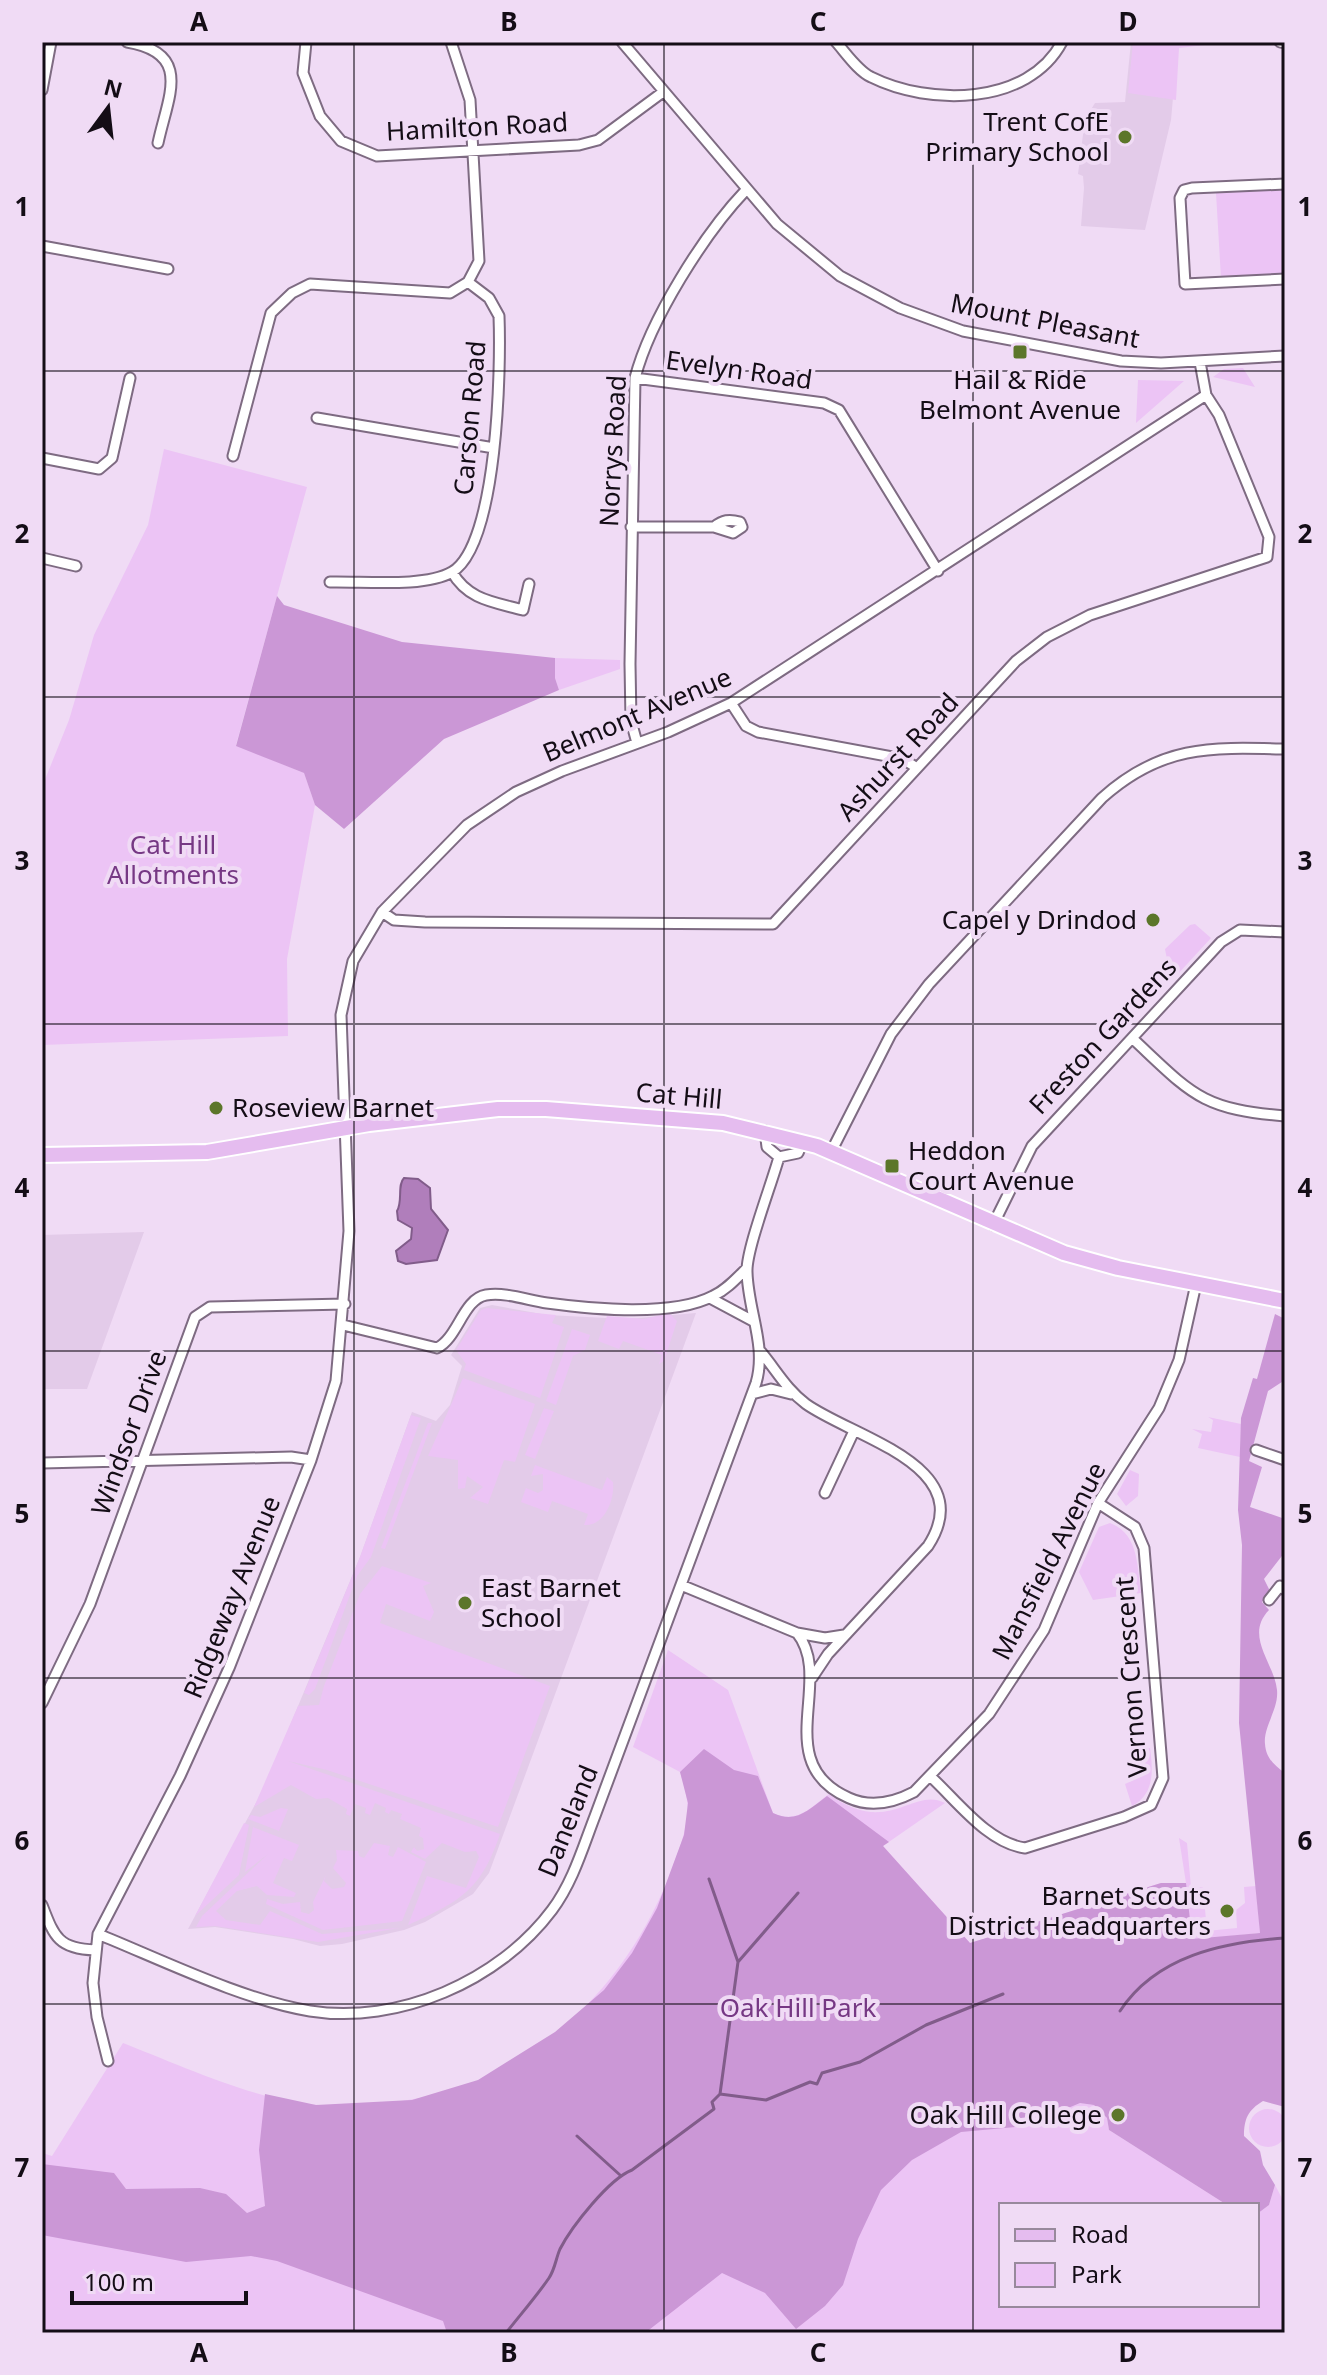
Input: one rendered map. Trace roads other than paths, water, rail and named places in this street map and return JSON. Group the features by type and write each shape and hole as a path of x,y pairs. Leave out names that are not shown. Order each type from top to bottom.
{"main road":[{"name":"Cat Hill","path":"42,1155 207,1152 455,1112 546,1109 723,1123 803,1141 1064,1253 1285,1301"}],"street":[{"path":"42,90 51,42"},
{"path":"127,42 146,45 164,55 173,76 158,143"},
{"name":"Hamilton Road","path":"306,42 303,73 320,116 341,141 377,156 579,145 598,140 663,92"},
{"path":"233,456 271,313 292,293 310,284 450,293 468,282 479,261 470,100 451,42"},
{"name":"Mount Pleasant","path":"622,42 746,190 796,242 840,276 900,308 936,323 1000,339 1144,363 1285,356"},
{"path":"836,42 869,77 915,91 965,98 1012,86 1055,56 1062,42"},
{"path":"1285,184 1192,188 1184,190 1180,198 1185,284 1285,279"},
{"name":"Norrys Road","path":"637,743 631,721 635,378 639,362 682,277 746,190"},
{"path":"42,246 168,269"},
{"name":"Carson Road","path":"452,572 466,560 477,534 488,498 494,448 499,316 489,298 468,282"},
{"path":"1200,362 1206,395"},
{"path":"42,458 99,469 112,458 130,378"},
{"name":"Evelyn Road","path":"635,378 824,403 839,410 938,571"},
{"name":"Belmont Avenue","path":"346,1129 341,1015 353,961 382,912 467,825 516,792 731,703 1206,395"},
{"name":"Ashurst Road","path":"382,912 394,920 425,922 773,924 1016,661 1047,637 1123,602 1267,557 1269,537 1219,415 1206,395"},
{"path":"317,418 494,448"},
{"path":"631,527 714,527"},
{"path":"42,558 76,566"},
{"path":"330,582 414,580 452,572 461,588 475,597 523,610 529,584"},
{"path":"731,703 746,726 758,732 903,759 917,768"},
{"path":"831,1152 891,1034 929,984 1112,788 1148,765 1206,747 1285,749"},
{"name":"Freston Gardens","path":"993,1225 1032,1146 1232,932 1285,932"},
{"path":"1132,1038 1204,1101 1242,1112 1285,1116"},
{"name":"Ridgeway Avenue","path":"108,2061 97,2017 95,1950 98,1934 174,1788 229,1668 311,1460 336,1381 349,1231 346,1129"},
{"path":"765,1131 767,1147 779,1157 798,1153 803,1141"},
{"name":"Daneland","path":"98,1934 244,1991 309,2011 345,2014 393,2009 438,1995 479,1975 521,1942 552,1910 572,1876 752,1394 761,1352 746,1269 779,1157"},
{"path":"343,1325 437,1348 451,1338 471,1305 482,1296 634,1308 710,1298 746,1269"},
{"name":"Mansfield Avenue","path":"797,1633 809,1652 811,1680 804,1719 806,1739 817,1769 835,1790 856,1801 885,1803 914,1792 989,1714 1028,1659 1058,1603 1098,1503 1159,1408 1179,1360 1196,1284"},
{"path":"710,1298 753,1321"},
{"name":"Windsor Drive","path":"42,1703 90,1604 190,1328 201,1311 210,1307 345,1304"},
{"path":"761,1352 794,1395"},
{"path":"752,1394 771,1389 794,1395 919,1466 938,1490 941,1506 938,1532 846,1634 811,1680"},
{"path":"825,1493 854,1431"},
{"path":"1256,1450 1285,1460"},
{"path":"42,1463 291,1457 311,1460"},
{"name":"Vernon Crescent","path":"931,1777 1009,1846 1025,1848 1151,1805 1163,1778 1144,1548 1135,1527 1098,1503"},
{"path":"681,1585 797,1633 825,1638 846,1634"},
{"path":"1269,1600 1280,1586 1285,1590"},
{"path":"42,1905 56,1937 75,1950 95,1950"}],"waterway":[{"path":"709,1879 738,1962 720,2094"},
{"path":"738,1962 798,1893"},
{"path":"1120,2011 1152,1977 1193,1955 1238,1943 1285,1938"},
{"path":"506,2333 549,2278 560,2249 592,2204 623,2175 714,2109 712,2102 720,2094 766,2100 810,2082 817,2084 822,2073 860,2062 926,2025 1003,1994"},
{"path":"577,2136 620,2175"}],"place":[{"name":"Trent CofE Primary School","path":"1125,137"},
{"name":"Hail & Ride Belmont Avenue","path":"1020,352"},
{"name":"Capel y Drindod","path":"1153,920"},
{"name":"Roseview Barnet","path":"216,1108"},
{"name":"Heddon Court Avenue","path":"892,1166"},
{"name":"East Barnet School","path":"465,1603"},
{"name":"Barnet Scouts District Headquarters","path":"1227,1911"},
{"name":"Oak Hill College","path":"1118,2115"}],"park label":[{"name":"Cat Hill Allotments","path":"173,860"},
{"name":"Oak Hill Park","path":"798,2008"}]}
